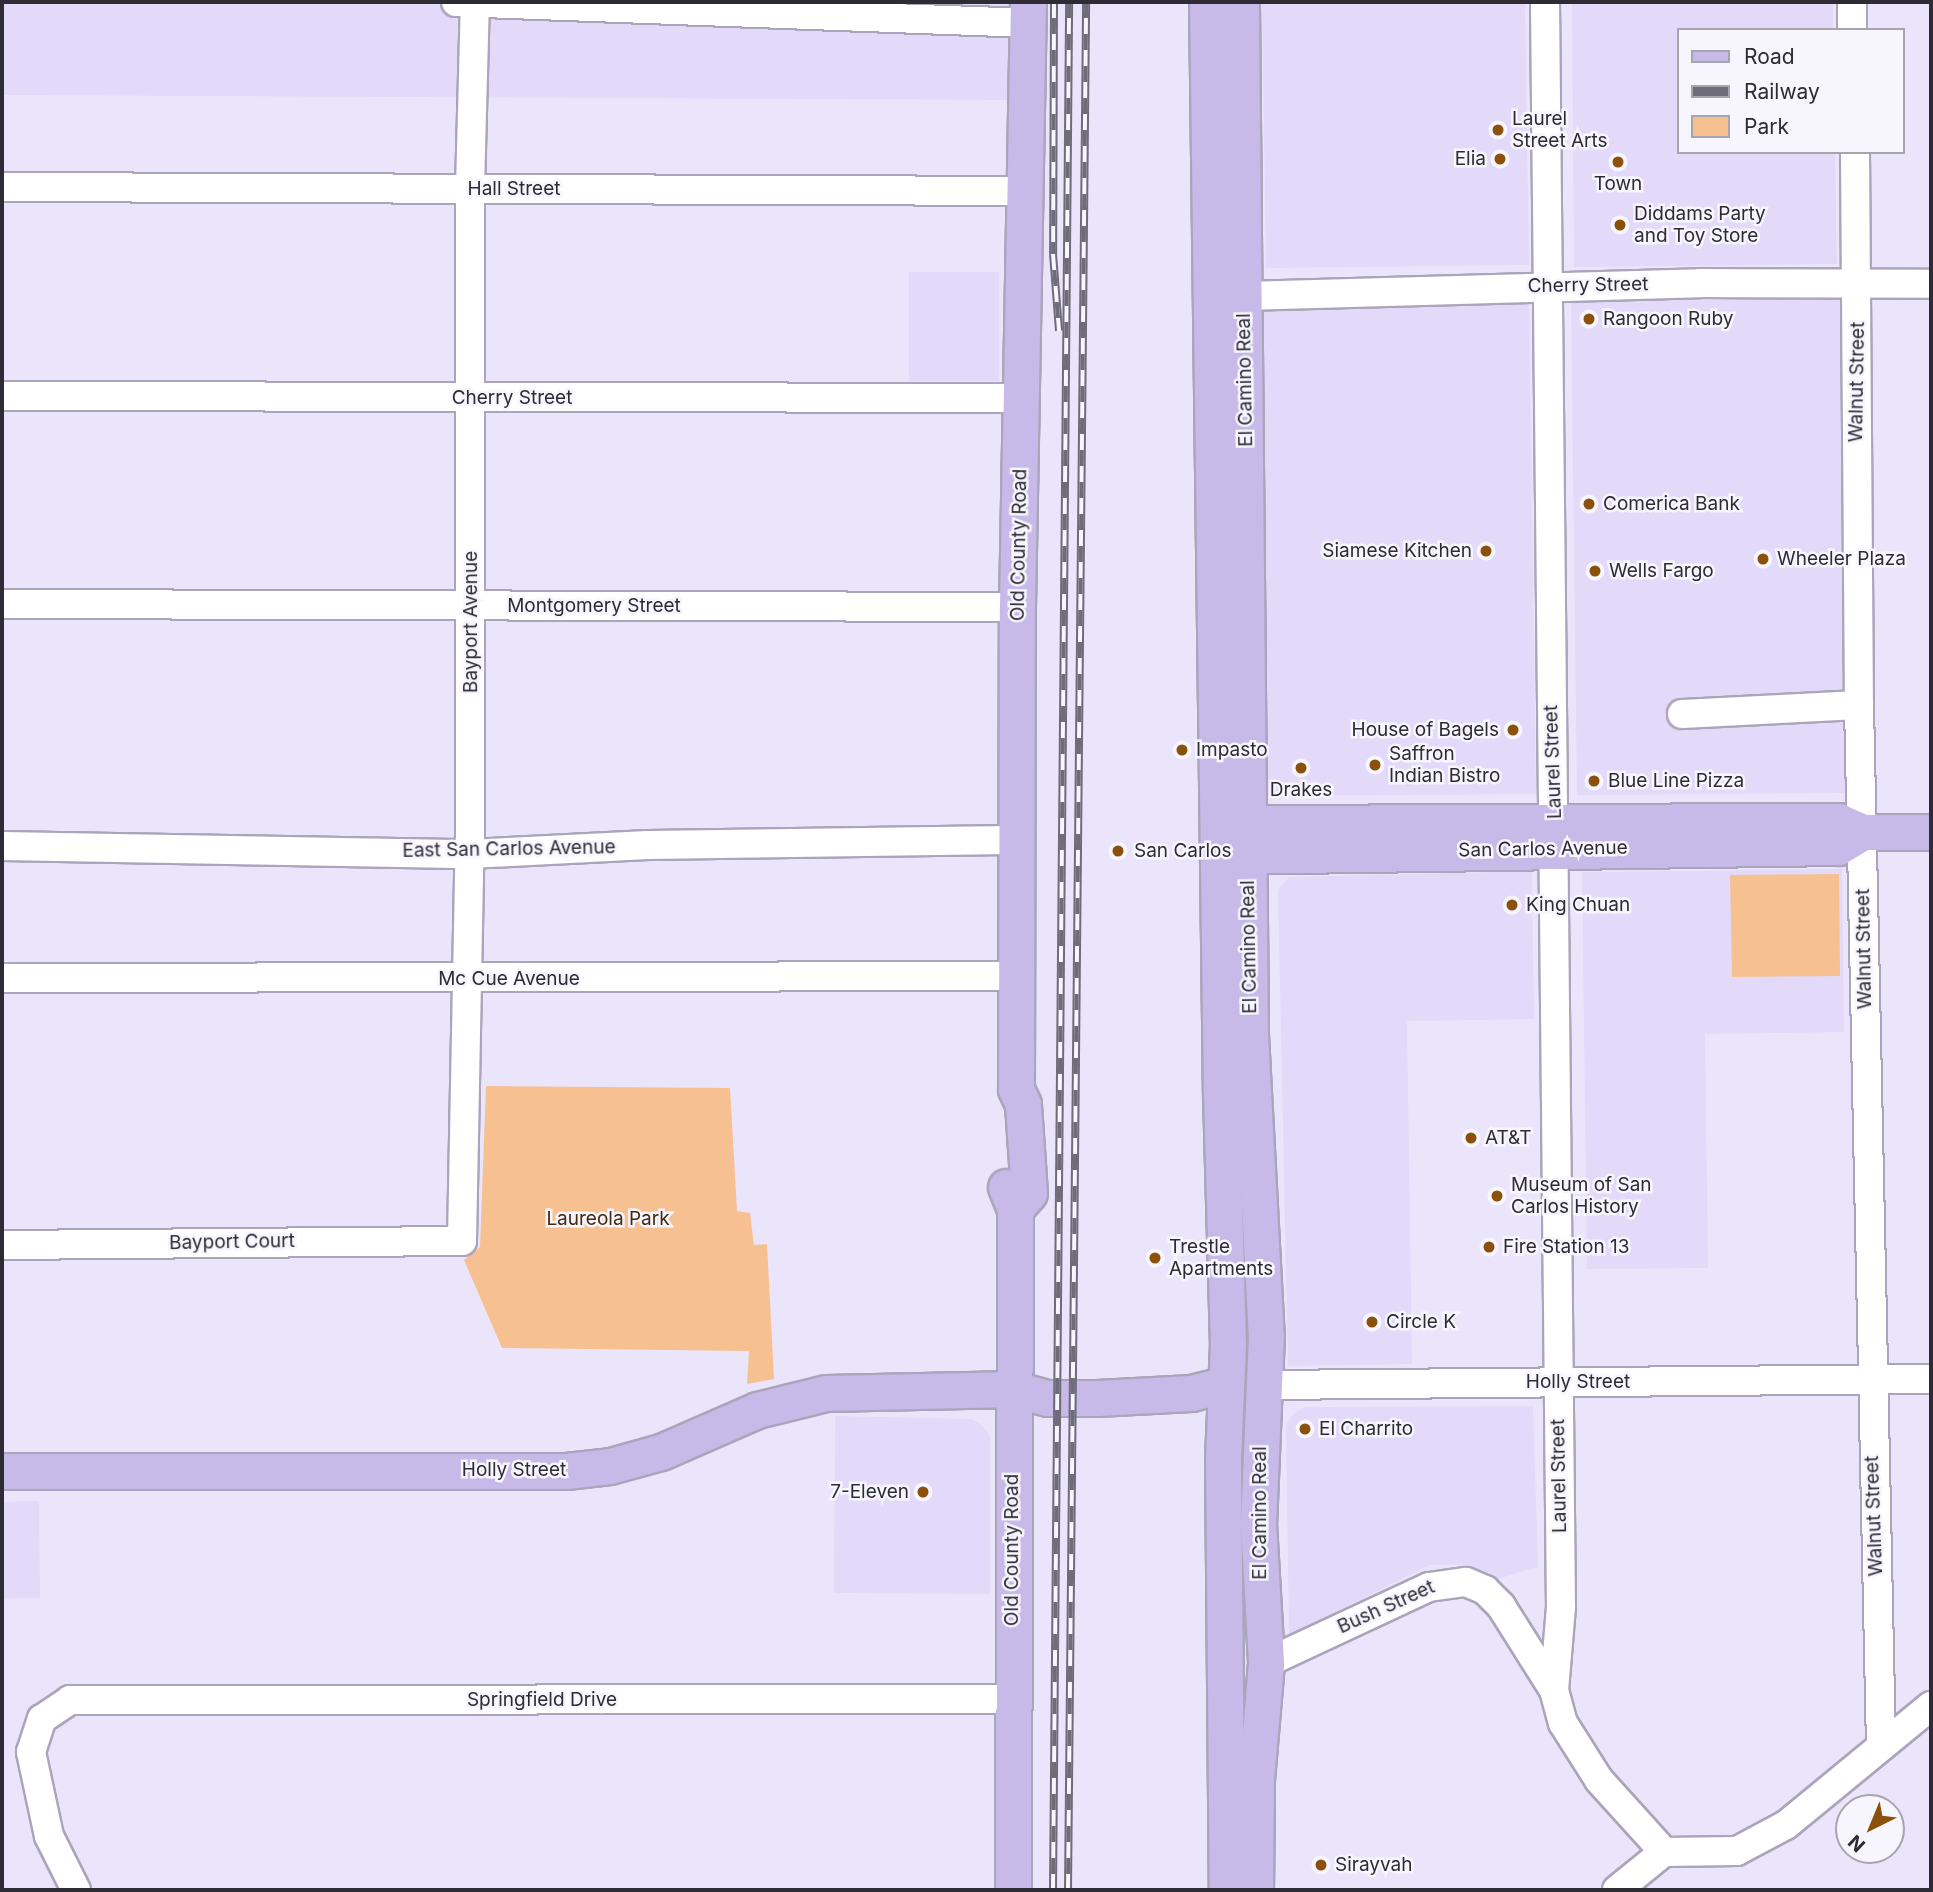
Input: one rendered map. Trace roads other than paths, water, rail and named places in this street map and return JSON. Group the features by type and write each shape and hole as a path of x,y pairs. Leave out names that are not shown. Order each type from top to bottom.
{"main road":[{"name":"El Camino Real","path":"1207,2 1210,290 1232,839 1264,1239 1265,1385 1258,1523 1266,1663 1256,1770 1255,1890"},
{"name":"El Camino Real","path":"1227,1890 1226,1384 1232,839 1250,683 1241,2"},
{"name":"Old County Road","path":"1013,1890 1015,1209 1006,1188 1004,1134 1007,1102 1016,1089 1017,607 1027,191 1028,12"},
{"path":"1210,290 1244,296"},
{"name":"San Carlos Avenue","path":"1232,839 1555,836 1838,821 1863,832 1931,832"},
{"name":"Holly Street","path":"2,1471 566,1471 610,1466 661,1452 757,1410 813,1394 1014,1388 1048,1398 1097,1398 1191,1393 1226,1384 1265,1385"}],"street":[{"path":"469,2 1028,12"},
{"name":"Bayport Avenue","path":"462,1241 470,854 469,2"},
{"name":"Laurel Street","path":"1545,2 1551,286 1550,695 1555,836 1560,1607 1554,1690"},
{"path":"1852,2 1852,28"},
{"name":"Walnut Street","path":"1855,154 1859,705 1871,1380 1881,1746"},
{"name":"Hall Street","path":"2,187 1027,191"},
{"name":"Cherry Street","path":"1244,296 1551,286 1931,284"},
{"name":"Cherry Street","path":"2,396 1023,398"},
{"name":"Montgomery Street","path":"2,604 1017,607"},
{"path":"1682,714 1859,705"},
{"name":"East San Carlos Avenue","path":"2,846 470,854 662,845 1017,840"},
{"name":"Mc Cue Avenue","path":"2,978 1017,976"},
{"name":"Bayport Court","path":"2,1245 462,1241"},
{"name":"Holly Street","path":"1265,1385 1931,1379"},
{"name":"Bush Street","path":"1266,1663 1429,1587 1466,1582 1485,1590 1501,1606 1554,1690 1563,1723 1600,1780 1664,1852"},
{"name":"Springfield Drive","path":"76,1890 49,1836 31,1752 42,1720 70,1700 1014,1699"},
{"path":"1616,1890 1664,1852 1737,1851 1786,1825 1931,1706"}],"railway":[{"path":"1054,2 1053,254 1059,331"},
{"path":"1053,1890 1069,2"},
{"path":"1068,1890 1086,2"}],"place":[{"name":"Laurel Street Arts","path":"1498,130"},
{"name":"Elia","path":"1500,159"},
{"name":"Town","path":"1618,162"},
{"name":"Diddams Party and Toy Store","path":"1620,225"},
{"name":"Rangoon Ruby","path":"1589,319"},
{"name":"Comerica Bank","path":"1589,504"},
{"name":"Siamese Kitchen","path":"1486,551"},
{"name":"Wheeler Plaza","path":"1763,559"},
{"name":"Wells Fargo","path":"1595,571"},
{"name":"House of Bagels","path":"1513,730"},
{"name":"Impasto","path":"1182,750"},
{"name":"Saffron Indian Bistro","path":"1375,765"},
{"name":"Drakes","path":"1301,768"},
{"name":"Blue Line Pizza","path":"1594,781"},
{"name":"San Carlos","path":"1118,851"},
{"name":"King Chuan","path":"1512,905"},
{"name":"AT&T","path":"1471,1138"},
{"name":"Museum of San Carlos History","path":"1497,1196"},
{"name":"Fire Station 13","path":"1489,1247"},
{"name":"Trestle Apartments","path":"1155,1258"},
{"name":"Circle K","path":"1372,1322"},
{"name":"El Charrito","path":"1305,1429"},
{"name":"7-Eleven","path":"923,1492"},
{"name":"Sirayvah","path":"1321,1865"}],"park label":[{"name":"Laureola Park","path":"608,1219"}]}
